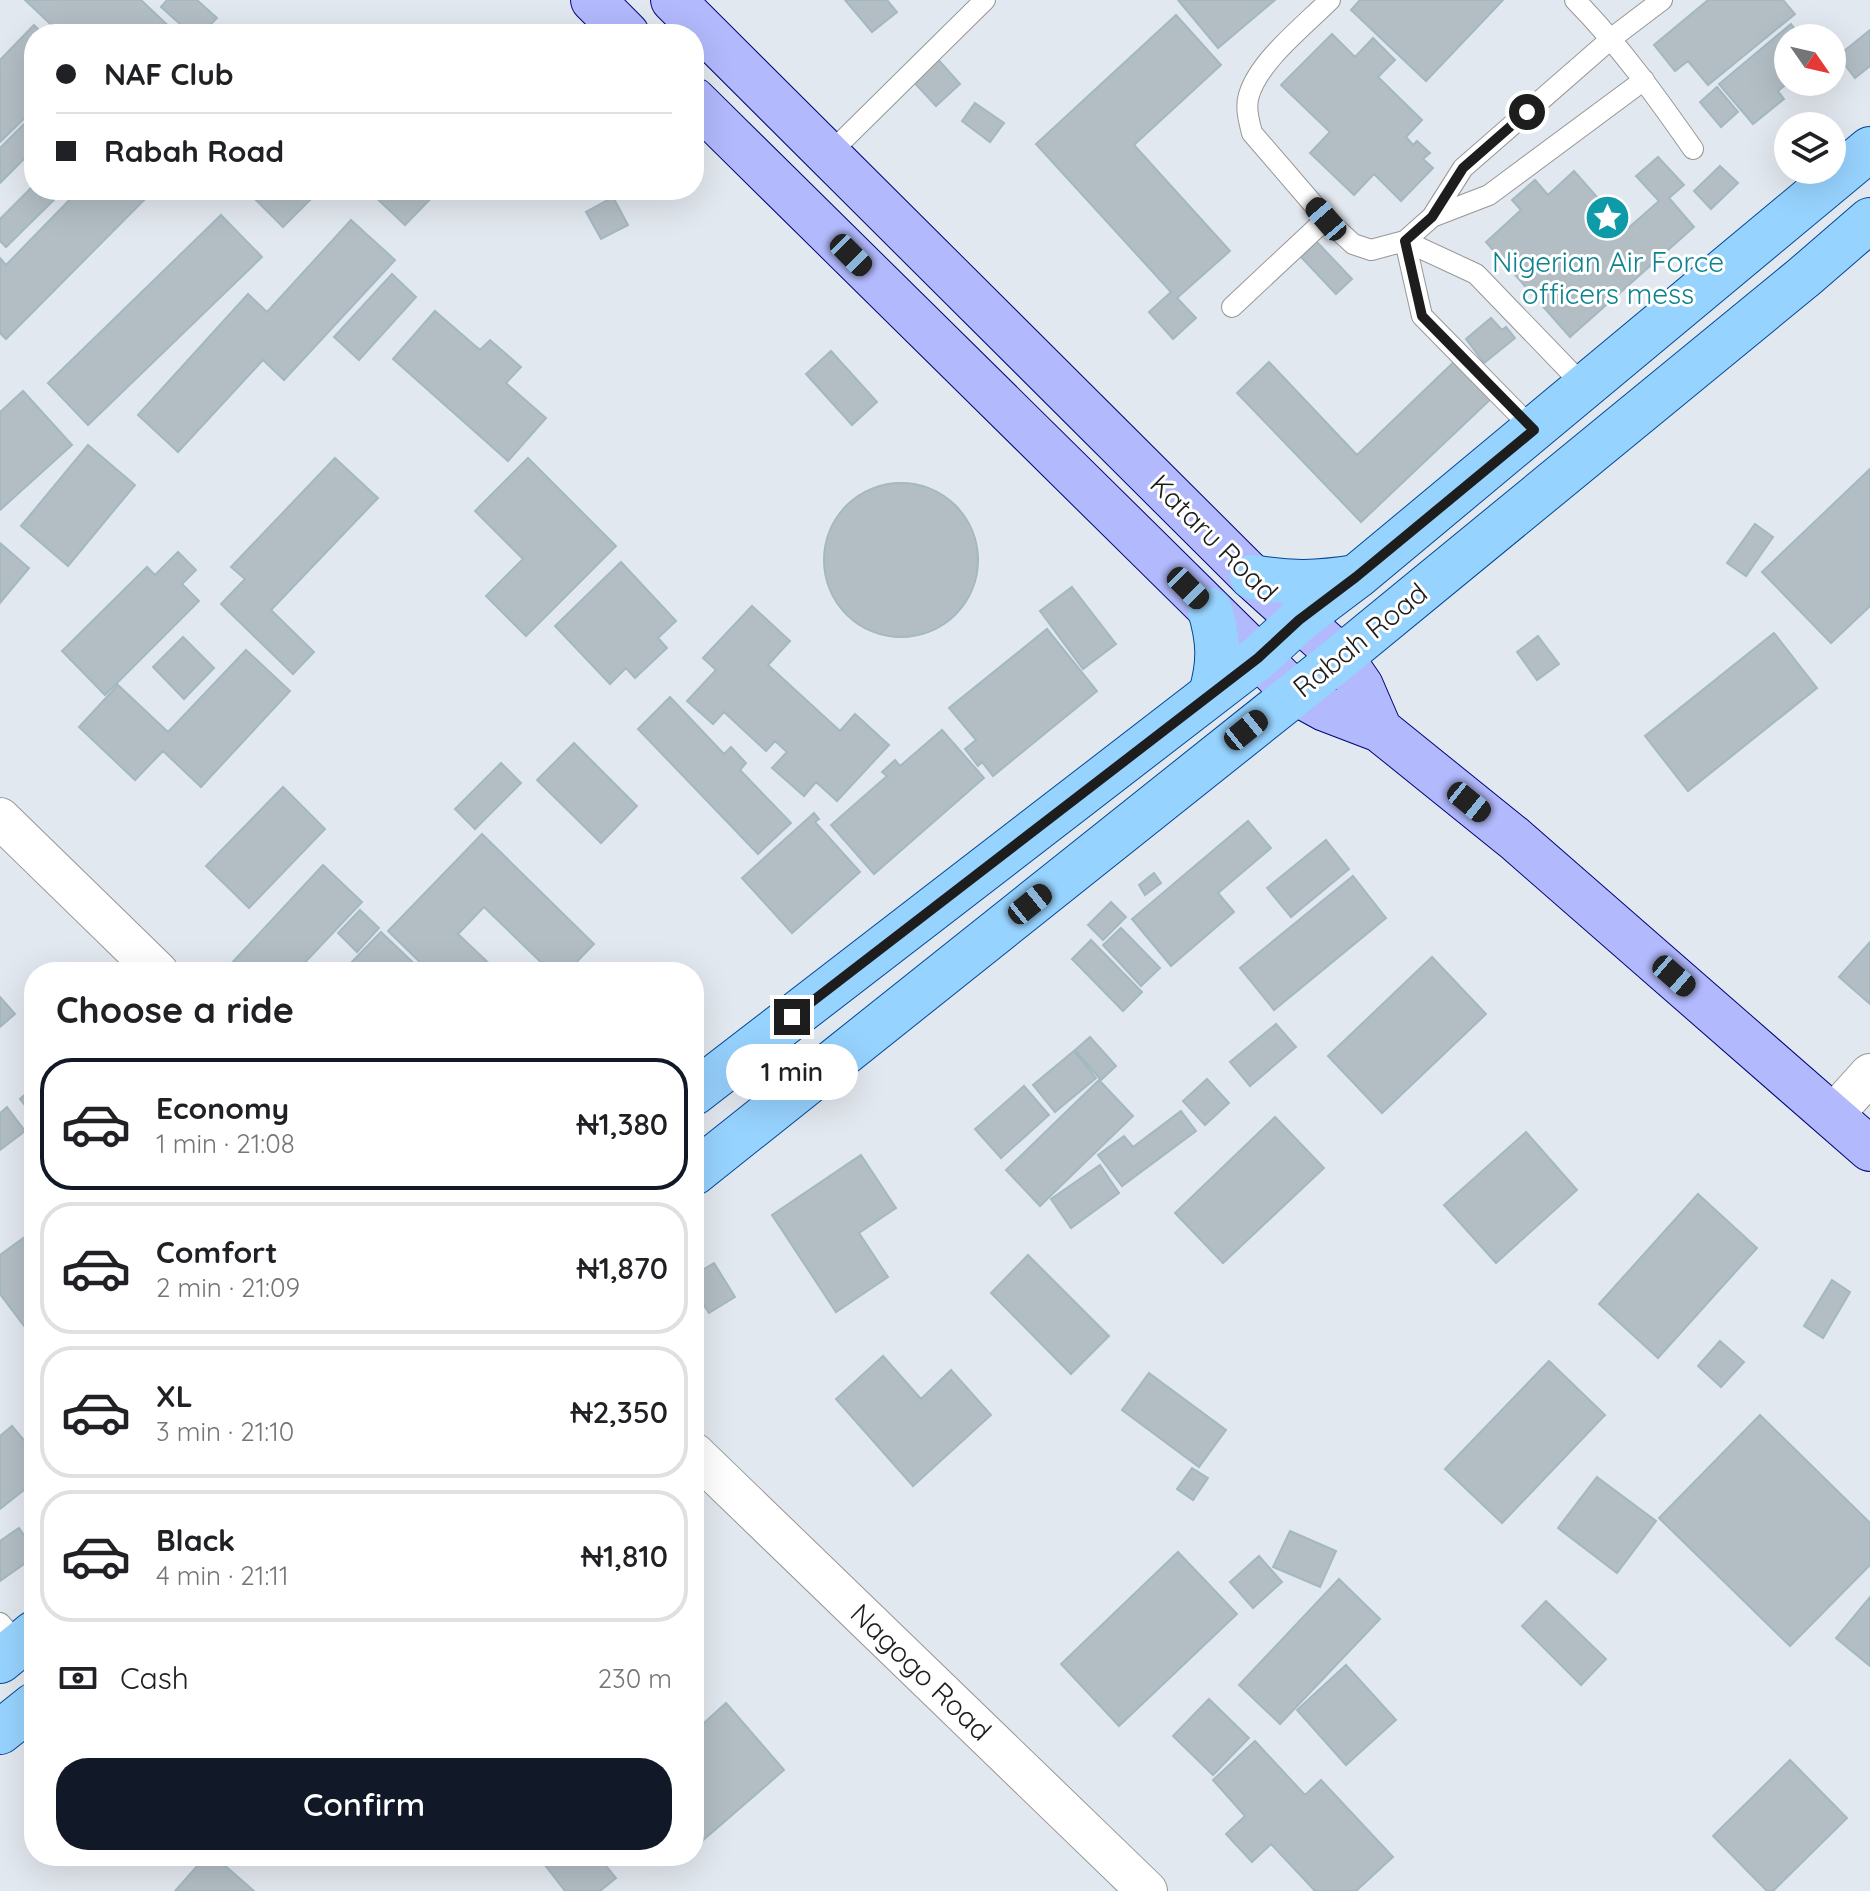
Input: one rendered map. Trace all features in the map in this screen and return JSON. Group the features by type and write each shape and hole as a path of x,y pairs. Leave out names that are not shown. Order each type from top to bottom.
{"main road":[{"name":"Rabah Road","path":"704,1085 1258,658 1299,620 1356,577 1870,149"},
{"name":"Rabah Road","path":"704,1165 1341,657 1870,220"},
{"path":"1252,577 1285,583 1313,583 1356,577"},
{"path":"1210,610 1218,638 1218,670 1211,693"},
{"path":"0,1732 24,1713"}],"street":[{"path":"593,0 617,24"},
{"name":"Kataru Road","path":"673,0 697,24"},
{"name":"Kataru Road","path":"704,31 1252,577 1341,657 1361,686 1380,730"},
{"name":"Kataru Road","path":"704,110 1294,692 1325,709 1380,730"},
{"path":"1380,730 1514,838 1870,1149"},
{"path":"0,818 148,962"},
{"path":"1833,1115 1870,1074"},
{"name":"Nagogo Road","path":"704,1463 1147,1891"}],"lane":[{"path":"829,154 985,0"},
{"path":"1330,0 1267,63 1248,96 1247,115 1252,133 1326,219 1353,244 1371,250 1405,241 1432,217 1463,168 1612,38 1662,0"},
{"path":"1575,0 1612,38 1693,149"},
{"path":"1432,217 1489,195 1644,80"},
{"path":"1232,307 1326,219"},
{"path":"1405,241 1476,274 1585,387"},
{"path":"1405,241 1422,316 1534,430"}],"building":[{"path":"25,0 141,0 166,24 50,24"},
{"path":"167,0 197,0 217,18 211,24 180,24 161,7"},
{"path":"845,0 887,0 897,12 872,32"},
{"path":"1178,0 1275,0 1218,48"},
{"path":"1360,0 1503,0 1426,81 1351,10"},
{"path":"1708,0 1783,0 1795,14 1783,24 1774,24 1774,31 1708,85 1688,61 1675,71 1654,45"},
{"path":"1176,15 1221,65 1134,145 1230,251 1177,298 1196,318 1173,339 1149,312 1171,292 1036,144"},
{"path":"1870,30 1870,66 1855,78 1846,66 1846,50"},
{"path":"1332,34 1355,57 1373,38 1395,60 1378,77 1422,120 1406,137 1413,145 1417,141 1430,153 1423,159 1433,168 1401,201 1374,174 1354,195 1310,153 1330,132 1281,85"},
{"path":"24,35 24,119 0,142 0,60"},
{"path":"1774,38 1774,96 1784,99 1753,124 1719,84"},
{"path":"935,56 960,84 936,106 911,79"},
{"path":"1717,87 1738,112 1721,127 1700,102"},
{"path":"975,103 1004,123 990,142 962,121"},
{"path":"24,124 24,159 0,183 0,148"},
{"path":"1658,157 1684,185 1669,198 1694,227 1570,337 1486,242 1521,210 1512,200 1535,180 1548,195 1574,171 1626,230 1659,201 1636,176"},
{"path":"1720,166 1738,183 1711,209 1694,191"},
{"path":"24,195 24,200 54,200 6,247 0,241 0,219"},
{"path":"69,200 144,200 6,339 0,333 0,258 6,265"},
{"path":"256,200 310,200 283,227"},
{"path":"379,200 429,200 405,225"},
{"path":"608,200 615,200 628,225 601,239 586,212"},
{"path":"221,215 262,257 88,425 48,383"},
{"path":"351,220 395,260 284,380 263,360 178,452 138,415 248,294 267,312"},
{"path":"1316,241 1352,279 1336,294 1301,257"},
{"path":"392,274 416,297 359,360 334,337"},
{"path":"435,311 480,350 490,340 521,367 506,383 546,418 508,461 393,359"},
{"path":"1491,318 1502,330 1506,327 1515,338 1484,363 1466,339"},
{"path":"831,351 877,402 852,425 806,374"},
{"path":"1458,358 1494,396 1361,522 1237,393 1269,362 1357,455"},
{"path":"23,391 72,445 0,510 0,412"},
{"path":"88,445 135,485 68,566 21,526"},
{"path":"335,458 378,498 271,610 314,652 293,674 221,604 245,579 231,567"},
{"path":"528,458 616,546 526,636 486,596 523,559 475,511"},
{"path":"1870,469 1870,606 1831,643 1762,572"},
{"path":"901,483 931,489 956,505 972,530 978,560 972,590 956,615 931,631 901,637 871,631 846,615 830,590 824,560 830,530 846,505 871,489"},
{"path":"1755,524 1773,537 1746,576 1727,563"},
{"path":"0,543 29,568 0,603"},
{"path":"178,552 196,570 182,584 199,601 105,695 62,651 147,567 155,575"},
{"path":"621,562 676,621 658,638 667,648 635,678 626,668 610,684 555,626"},
{"path":"1072,587 1116,644 1083,669 1040,611"},
{"path":"752,606 790,641 768,665 840,731 855,714 889,745 837,801 816,782 804,796 772,768 787,752 775,741 766,751 724,712 713,724 687,701 716,670 703,658"},
{"path":"1047,629 1097,691 993,776 982,762 978,766 965,749 976,740 949,708"},
{"path":"1774,633 1817,688 1688,791 1645,736"},
{"path":"1538,636 1559,664 1537,680 1517,652"},
{"path":"183,637 214,668 184,699 153,667"},
{"path":"246,650 290,691 201,787 163,751 135,780 79,727 118,685 168,732"},
{"path":"670,697 724,754 731,747 746,763 740,770 791,823 758,854 638,729"},
{"path":"942,730 984,778 874,874 831,825 887,776 882,772 895,760 900,766"},
{"path":"574,743 637,806 601,843 537,780"},
{"path":"501,763 521,783 475,829 455,809"},
{"path":"283,787 325,829 249,908 206,866"},
{"path":"814,813 819,819 815,822 860,872 792,933 742,878"},
{"path":"1248,821 1271,848 1218,893 1234,912 1171,966 1132,919"},
{"path":"482,834 594,944 577,962 541,962 484,907 458,934 487,962 420,962 388,931"},
{"path":"1326,840 1349,869 1291,917 1267,888"},
{"path":"323,865 362,902 305,962 233,962"},
{"path":"1154,873 1161,883 1145,895 1139,885"},
{"path":"1353,876 1386,918 1274,1010 1240,968"},
{"path":"1111,902 1126,917 1103,940 1088,925"},
{"path":"360,910 379,928 357,952 338,933"},
{"path":"1121,928 1160,968 1141,986 1103,945"},
{"path":"381,932 412,962 352,962"},
{"path":"1091,940 1142,992 1123,1011 1072,959"},
{"path":"1870,942 1870,1004 1839,977"},
{"path":"1432,957 1486,1014 1382,1113 1328,1056"},
{"path":"0,997 15,1014 0,1027"},
{"path":"1276,1024 1296,1047 1250,1086 1230,1062"},
{"path":"1090,1037 1116,1066 1101,1080 1075,1050"},
{"path":"1074,1051 1096,1078 1055,1112 1033,1085"},
{"path":"1207,1079 1229,1103 1205,1125 1183,1101"},
{"path":"1099,1080 1133,1116 1040,1206 1006,1170"},
{"path":"1024,1086 1049,1115 1001,1158 975,1129"},
{"path":"7,1107 24,1132 0,1150 0,1113"},
{"path":"1181,1111 1196,1131 1122,1186 1098,1155 1124,1136 1133,1147"},
{"path":"1275,1117 1324,1168 1223,1263 1175,1213"},
{"path":"1526,1132 1577,1190 1496,1263 1444,1205"},
{"path":"861,1155 896,1208 859,1233 888,1277 836,1312 772,1215"},
{"path":"1100,1165 1119,1193 1071,1228 1051,1199"},
{"path":"1698,1194 1757,1248 1658,1358 1599,1304"},
{"path":"24,1238 24,1326 0,1294 0,1255"},
{"path":"1028,1255 1109,1336 1071,1374 991,1293"},
{"path":"714,1263 735,1297 709,1313 704,1305 704,1269"},
{"path":"1832,1280 1850,1292 1823,1338 1804,1326"},
{"path":"1720,1341 1744,1362 1721,1387 1698,1366"},
{"path":"883,1356 921,1399 951,1370 991,1415 913,1486 836,1399"},
{"path":"1549,1361 1605,1415 1502,1523 1445,1469"},
{"path":"1149,1373 1226,1430 1199,1467 1122,1410"},
{"path":"1760,1415 1870,1523 1870,1565 1790,1646 1659,1518"},
{"path":"12,1426 24,1440 24,1490 0,1509 0,1436"},
{"path":"1192,1468 1208,1478 1193,1500 1177,1489"},
{"path":"1597,1477 1656,1521 1617,1573 1558,1528"},
{"path":"19,1528 24,1535 24,1564 0,1581 0,1541"},
{"path":"1290,1531 1336,1551 1320,1587 1273,1567"},
{"path":"1178,1552 1237,1614 1119,1726 1061,1664"},
{"path":"1259,1556 1282,1582 1253,1608 1230,1582"},
{"path":"1339,1579 1380,1619 1280,1724 1239,1685"},
{"path":"1870,1597 1870,1666 1836,1638"},
{"path":"1546,1601 1606,1659 1581,1685 1522,1626"},
{"path":"1346,1665 1396,1720 1346,1765 1297,1710"},
{"path":"1209,1699 1249,1738 1213,1775 1173,1736"},
{"path":"726,1703 784,1770 704,1839 704,1723"},
{"path":"1255,1741 1305,1795 1321,1780 1393,1857 1356,1891 1315,1891 1271,1844 1252,1862 1226,1834 1245,1816 1213,1780"},
{"path":"1790,1760 1847,1818 1773,1891 1767,1891 1713,1836"},
{"path":"197,1866 225,1866 254,1891 175,1891"},
{"path":"546,1866 606,1866 616,1878 600,1891 565,1891"}],"place":[{"name":"Nigerian Air Force officers mess","path":"1608,218"}],"route":[{"path":"792,1017 1258,658 1299,620 1534,430 1422,316 1405,241 1432,217 1463,168 1527,112"}]}
